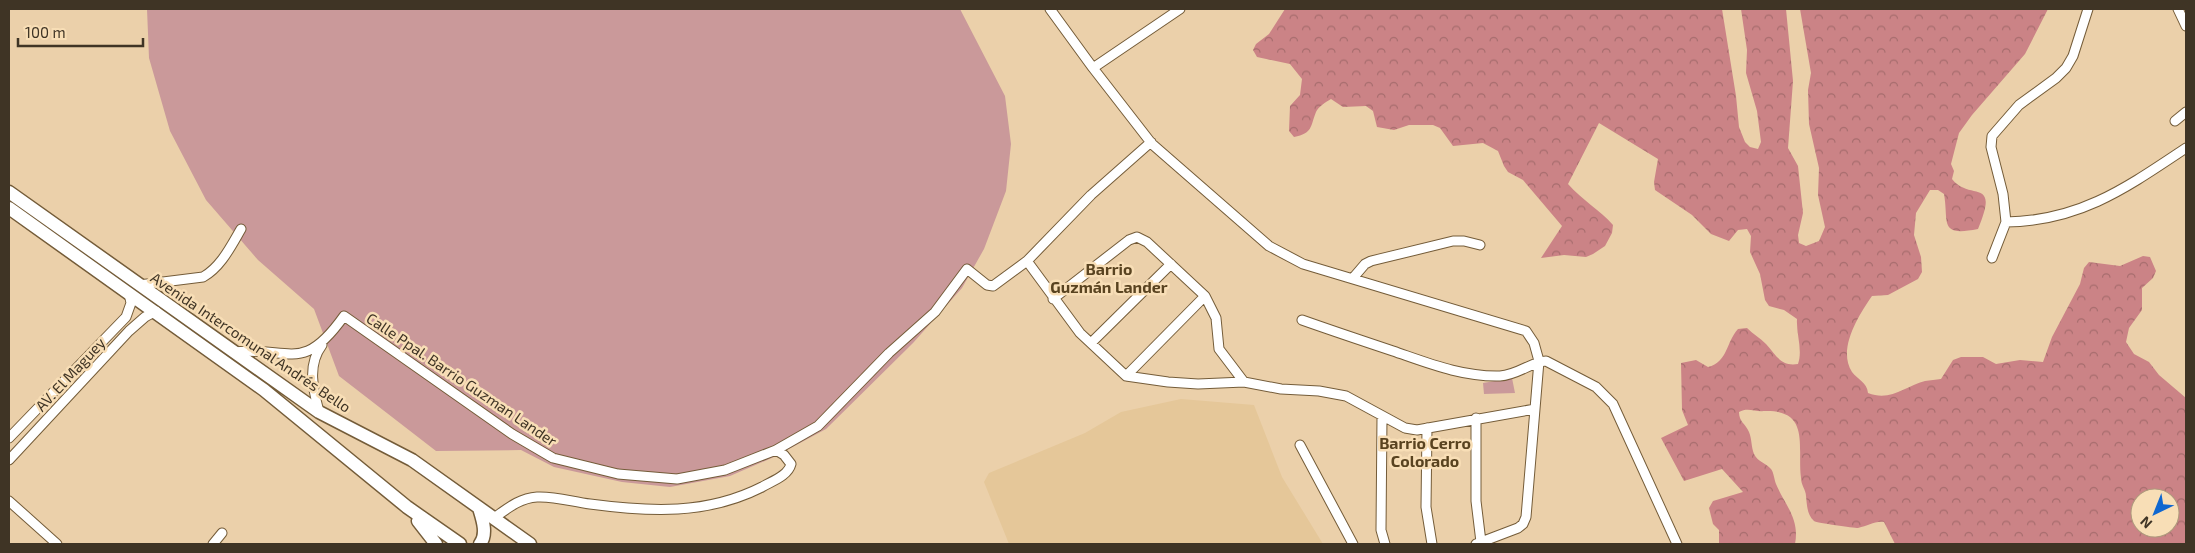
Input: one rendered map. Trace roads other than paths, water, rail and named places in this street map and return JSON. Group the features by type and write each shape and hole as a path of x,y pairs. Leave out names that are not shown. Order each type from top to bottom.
{"main road":[{"name":"Avenida Intercomunal Andrés Bello","path":"9,192 134,289 156,311 298,415 407,507 460,544"},
{"name":"Avenida Intercomunal Andrés Bello","path":"9,208 233,352 319,412 412,460 530,544"},
{"path":"407,507 436,544"},
{"path":"479,508 484,524 482,543"}],"street":[{"path":"1050,9 1150,142 1269,246 1303,264 1526,331 1534,343 1538,361 1526,517 1524,524 1518,528 1478,543 1476,418"},
{"path":"1093,68 1180,9"},
{"path":"1992,258 2006,222 2004,194 1992,147 1992,136 2019,105 2056,78 2066,68 2088,9"},
{"path":"2178,9 2186,26"},
{"path":"2175,121 2186,112"},
{"path":"1150,142 1091,195 1027,261 1053,299 1091,343 1126,376 1198,384 1244,382 1281,389 1319,391 1346,396 1382,417 1405,428 1417,430 1535,409"},
{"path":"2006,222 2039,220 2084,209 2132,184 2186,148"},
{"path":"134,289 203,277 211,273 231,247 241,229"},
{"path":"1053,299 1129,240 1136,237 1147,242 1205,296 1216,318 1219,349 1244,382"},
{"path":"1353,278 1365,264 1371,261 1453,241 1464,241 1480,245"},
{"name":"Calle Ppal. Barrio Guzman Lander","path":"233,352 250,350 295,355 322,344 344,316 537,450 553,458 584,467 645,478 677,479 725,470 776,450 818,426 889,353 935,312 967,269 987,284 993,286 1027,261"},
{"path":"1091,343 1170,264"},
{"name":"AV. El Maguey","path":"9,438 126,317 134,289"},
{"path":"1126,376 1205,296"},
{"name":"AV. El Maguey","path":"9,460 129,331 145,317 156,311"},
{"path":"1302,320 1443,369 1473,375 1502,376 1524,371 1538,361 1554,364 1596,387 1606,395 1616,411 1677,544"},
{"path":"319,412 313,387 312,365 316,353 322,344"},
{"path":"1382,417 1381,530 1386,544"},
{"path":"1427,428 1426,507 1432,544"},
{"path":"1300,446 1353,544"},
{"path":"494,518 523,499 539,497 657,510 684,510 717,505 750,493 790,470 791,464 788,459 776,450"},
{"path":"9,501 57,544"},
{"path":"213,544 222,534"}],"district":[{"name":"Barrio Guzmán Lander","path":"1109,277"},
{"name":"Barrio Cerro Colorado","path":"1425,451"}]}
